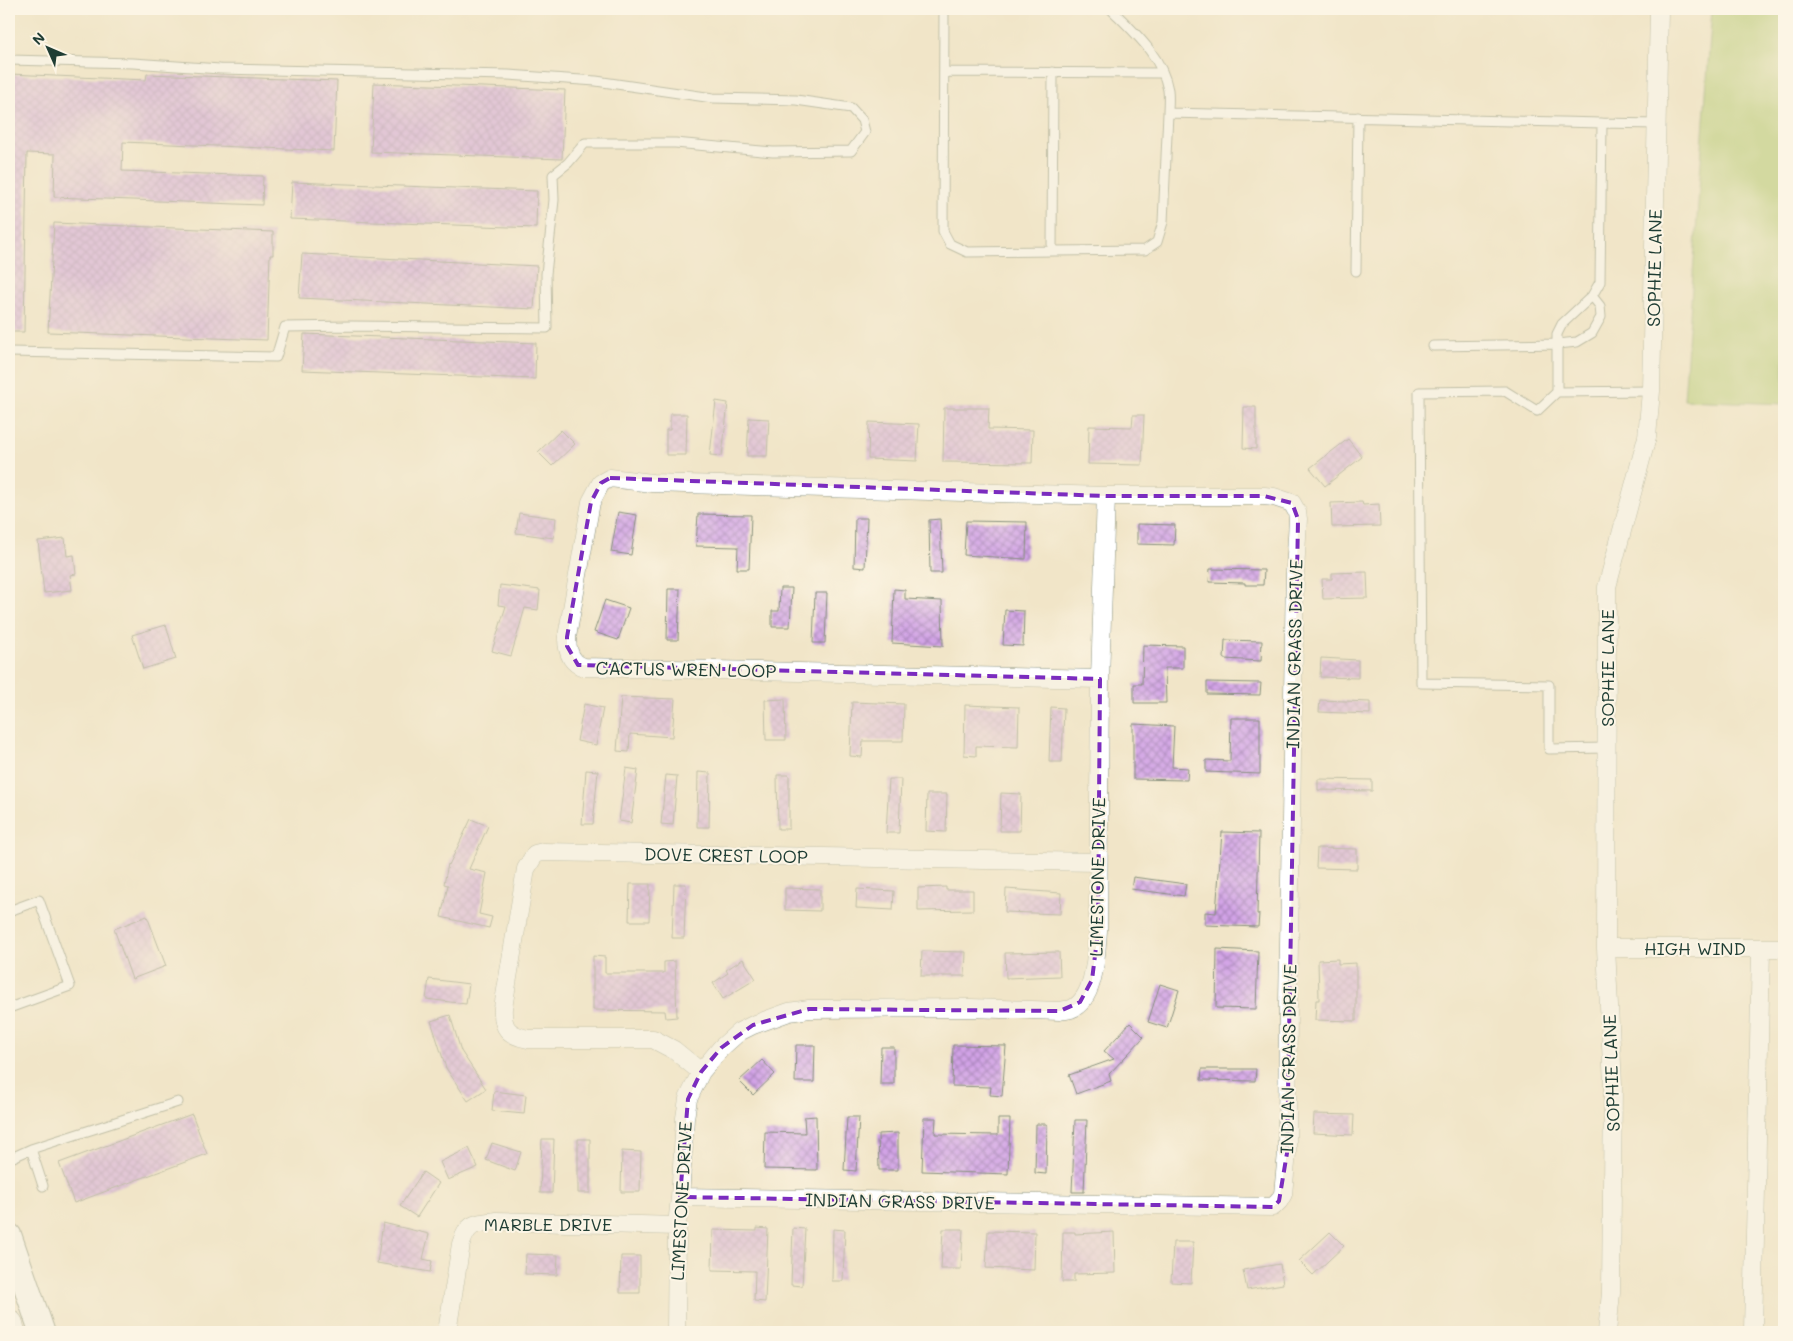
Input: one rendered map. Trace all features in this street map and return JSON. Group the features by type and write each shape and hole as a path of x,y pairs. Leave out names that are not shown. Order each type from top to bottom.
{"highway":[{"path":"9,1324 11,1332"}],"main road":[{"path":"9,1236 42,1332"}],"street":[{"name":"SOPHIE LANE","path":"1607,1332 1611,1294 1613,1084 1606,948 1607,587 1647,437 1651,391 1659,9"},
{"name":"CACTUS WREN LOOP","path":"1100,679 584,666 578,665 572,658 567,646 591,502 601,483 610,478 652,483 1106,496"},
{"name":"LIMESTONE DRIVE","path":"676,1332 676,1226 688,1099 701,1072 721,1048 739,1032 789,1012 809,1010 970,1008 1060,1011 1072,1009 1087,992 1092,980 1095,964 1098,931 1100,679 1106,496"},
{"name":"INDIAN GRASS DRIVE","path":"680,1197 1273,1206 1279,1201 1285,1184 1287,1153 1297,512 1292,504 1274,497 1264,496 1106,496"},
{"name":"DOVE CREST LOOP","path":"701,1072 674,1050 653,1039 528,1039 520,1037 504,1026 503,1008 526,869 535,854 543,852 1098,862"},
{"name":"HIGH WIND","path":"1606,948 1784,948"},
{"path":"1752,1332 1762,948"},
{"name":"MARBLE DRIVE","path":"447,1332 461,1244 465,1231 474,1224 496,1221 676,1226"}],"lane":[{"path":"944,9 943,231 950,244 967,252 1145,250 1157,242 1163,222 1168,90 1158,62 1142,40 1111,9"},
{"path":"9,60 133,63 220,69 508,75 596,81 713,98 796,100 851,108 862,120 865,132 851,151 772,152 675,143 585,143 568,163 553,175 554,200 546,274 547,328 285,327 276,357 9,352"},
{"path":"944,72 1162,73"},
{"path":"1052,250 1053,72"},
{"path":"1168,113 1657,124"},
{"path":"1356,271 1358,118"},
{"path":"1557,392 1558,344 1556,334 1562,324 1592,296 1600,282 1602,122"},
{"path":"1433,346 1577,342 1592,333 1601,317 1600,306 1592,296"},
{"path":"1607,748 1549,749 1548,686 1421,683 1419,392 1505,391 1537,411 1557,392 1651,391"},
{"path":"9,911 39,900 70,986 9,1008"},
{"path":"9,1159 31,1149 178,1102"},
{"path":"31,1149 44,1186"}],"highlighted area":[{"path":"610,478 1106,496 1264,496 1292,503 1298,519 1287,1153 1279,1201 1273,1207 680,1197 688,1099 701,1072 721,1048 753,1025 809,1009 1060,1011 1080,1002 1092,980 1098,931 1100,679 578,665 567,646 567,637 591,502 601,483"}],"green space":[{"path":"1712,9 1784,9 1784,404 1684,400"}],"building":[{"path":"9,74 146,80 147,74 337,81 334,151 123,142 122,171 263,176 262,205 54,197 55,154 27,153 24,332 9,332"},
{"path":"374,83 565,90 562,159 371,152"},
{"path":"292,182 537,191 536,228 290,219"},
{"path":"54,223 273,232 273,255 270,255 267,340 48,332"},
{"path":"302,254 537,266 534,309 299,298"},
{"path":"304,334 536,343 535,379 302,370"},
{"path":"716,401 728,403 722,456 710,455"},
{"path":"1244,407 1256,407 1256,449 1243,448"},
{"path":"944,408 989,408 988,429 1033,430 1032,463 943,462"},
{"path":"670,414 687,414 686,455 666,455 666,430 670,430"},
{"path":"1133,415 1144,415 1142,465 1088,464 1089,426 1132,427"},
{"path":"749,418 769,419 767,456 747,456"},
{"path":"869,422 919,424 917,461 868,459"},
{"path":"561,430 575,444 552,466 538,452"},
{"path":"1348,439 1362,457 1325,486 1310,468"},
{"path":"1362,502 1363,505 1379,504 1380,526 1332,527 1331,503"},
{"path":"618,512 637,515 631,555 611,552"},
{"path":"519,513 556,518 554,538 516,533"},
{"path":"698,514 751,515 749,569 737,569 738,547 696,546"},
{"path":"855,518 867,518 865,568 854,567"},
{"path":"940,519 942,573 930,573 929,520"},
{"path":"966,521 1027,522 1026,559 964,555"},
{"path":"1137,524 1175,525 1174,545 1137,544"},
{"path":"65,538 67,556 74,555 76,574 70,575 72,590 44,593 38,541"},
{"path":"1210,569 1264,570 1263,585 1209,582"},
{"path":"1367,572 1368,598 1323,599 1322,579 1332,579 1332,573"},
{"path":"500,585 540,590 538,610 525,608 511,656 492,651 506,606 498,605"},
{"path":"780,588 792,588 790,627 772,627 772,611 779,611"},
{"path":"668,589 680,589 678,640 667,640"},
{"path":"894,589 905,590 905,599 942,601 943,646 892,643"},
{"path":"815,593 827,593 825,643 813,643"},
{"path":"605,600 629,608 618,640 594,632"},
{"path":"1005,610 1024,611 1023,646 1003,645"},
{"path":"166,625 176,659 143,669 132,635"},
{"path":"1225,640 1262,641 1261,661 1224,659"},
{"path":"1143,645 1183,646 1183,668 1165,668 1166,703 1134,703 1134,684 1142,684"},
{"path":"1321,658 1358,660 1358,678 1320,677"},
{"path":"1207,682 1261,683 1260,695 1207,694"},
{"path":"621,697 675,699 672,737 630,734 629,752 617,751"},
{"path":"785,699 786,740 766,740 765,700"},
{"path":"1320,700 1370,702 1370,714 1319,712"},
{"path":"852,702 904,704 903,741 863,741 862,757 850,756"},
{"path":"584,704 603,708 596,745 577,741"},
{"path":"965,705 1019,707 1018,747 976,746 976,756 964,755"},
{"path":"1051,707 1064,708 1062,762 1049,762"},
{"path":"1231,718 1260,718 1260,774 1206,772 1206,760 1230,761"},
{"path":"1133,724 1174,726 1172,767 1188,768 1187,780 1133,779"},
{"path":"626,768 638,770 631,823 619,821"},
{"path":"586,770 598,771 593,824 582,824"},
{"path":"698,772 710,773 709,827 697,827"},
{"path":"666,775 677,776 673,825 661,824"},
{"path":"777,775 789,775 789,829 778,829"},
{"path":"889,779 901,779 899,833 886,833"},
{"path":"1318,779 1372,780 1372,791 1318,790"},
{"path":"1001,793 1021,794 1020,831 1000,831"},
{"path":"927,794 947,794 946,832 926,831"},
{"path":"471,819 488,826 469,869 487,873 479,914 492,917 489,928 441,917 448,885 444,884 448,864"},
{"path":"1222,832 1259,833 1258,927 1205,925 1205,912 1216,913"},
{"path":"1317,848 1357,849 1357,869 1316,868"},
{"path":"1133,877 1186,884 1184,896 1131,889"},
{"path":"630,884 650,884 649,921 629,921"},
{"path":"674,884 686,884 684,938 672,938"},
{"path":"946,887 946,890 973,890 973,910 918,911 918,888"},
{"path":"785,888 820,889 820,911 785,910"},
{"path":"857,889 894,891 893,910 856,908"},
{"path":"1006,889 1061,893 1060,914 1005,912"},
{"path":"147,916 166,966 132,979 114,929"},
{"path":"1217,949 1258,951 1256,1009 1216,1008"},
{"path":"922,951 966,952 965,976 921,976"},
{"path":"1059,952 1060,976 1006,978 1005,953"},
{"path":"593,956 605,957 605,973 664,973 664,962 675,961 677,1017 666,1018 665,1011 593,1010"},
{"path":"743,959 756,979 723,999 713,983 728,973 726,970"},
{"path":"1338,959 1338,964 1356,963 1356,1021 1315,1020 1316,1000 1319,1000 1318,960"},
{"path":"429,979 469,984 466,1004 426,999"},
{"path":"1160,984 1179,990 1167,1028 1148,1022"},
{"path":"450,1015 461,1051 486,1089 468,1101 446,1068 431,1021"},
{"path":"1130,1023 1144,1037 1109,1074 1111,1081 1076,1094 1069,1075 1114,1059 1104,1051"},
{"path":"796,1045 815,1045 814,1082 795,1082"},
{"path":"953,1045 1006,1046 1002,1096 990,1095 991,1087 952,1086"},
{"path":"881,1047 894,1047 894,1084 880,1084"},
{"path":"762,1060 775,1074 753,1095 739,1081"},
{"path":"1202,1069 1256,1069 1255,1081 1201,1080"},
{"path":"494,1091 526,1095 524,1114 492,1111"},
{"path":"192,1114 207,1154 74,1203 59,1163"},
{"path":"1314,1114 1354,1115 1353,1135 1313,1133"},
{"path":"816,1116 817,1170 764,1169 765,1132 805,1133 804,1117"},
{"path":"847,1117 859,1117 856,1171 844,1170"},
{"path":"924,1118 936,1118 935,1134 998,1135 998,1119 1010,1119 1008,1174 922,1171"},
{"path":"1075,1120 1087,1120 1084,1192 1072,1192"},
{"path":"1036,1124 1047,1124 1046,1174 1035,1173"},
{"path":"898,1133 898,1170 879,1170 878,1134"},
{"path":"542,1139 554,1139 552,1193 540,1193"},
{"path":"578,1139 590,1139 590,1193 578,1193"},
{"path":"492,1143 521,1152 515,1171 486,1160"},
{"path":"469,1148 478,1167 448,1180 440,1162"},
{"path":"622,1151 641,1152 640,1192 621,1192"},
{"path":"423,1172 439,1183 417,1217 400,1206"},
{"path":"383,1223 429,1234 423,1259 432,1261 430,1272 377,1263"},
{"path":"757,1228 768,1229 765,1302 754,1301 755,1271 712,1270 713,1230 757,1231"},
{"path":"793,1228 805,1229 802,1286 791,1285"},
{"path":"833,1229 845,1230 843,1281 832,1281"},
{"path":"943,1229 963,1229 961,1269 941,1269"},
{"path":"988,1231 1035,1232 1034,1270 986,1268"},
{"path":"1063,1232 1075,1232 1075,1234 1114,1232 1115,1273 1074,1274 1074,1282 1062,1282"},
{"path":"1330,1232 1344,1246 1313,1275 1299,1261"},
{"path":"1173,1242 1193,1242 1191,1283 1171,1282"},
{"path":"526,1254 558,1255 557,1275 525,1274"},
{"path":"621,1256 640,1256 640,1293 620,1293"},
{"path":"1280,1264 1283,1284 1247,1290 1243,1270"}]}
